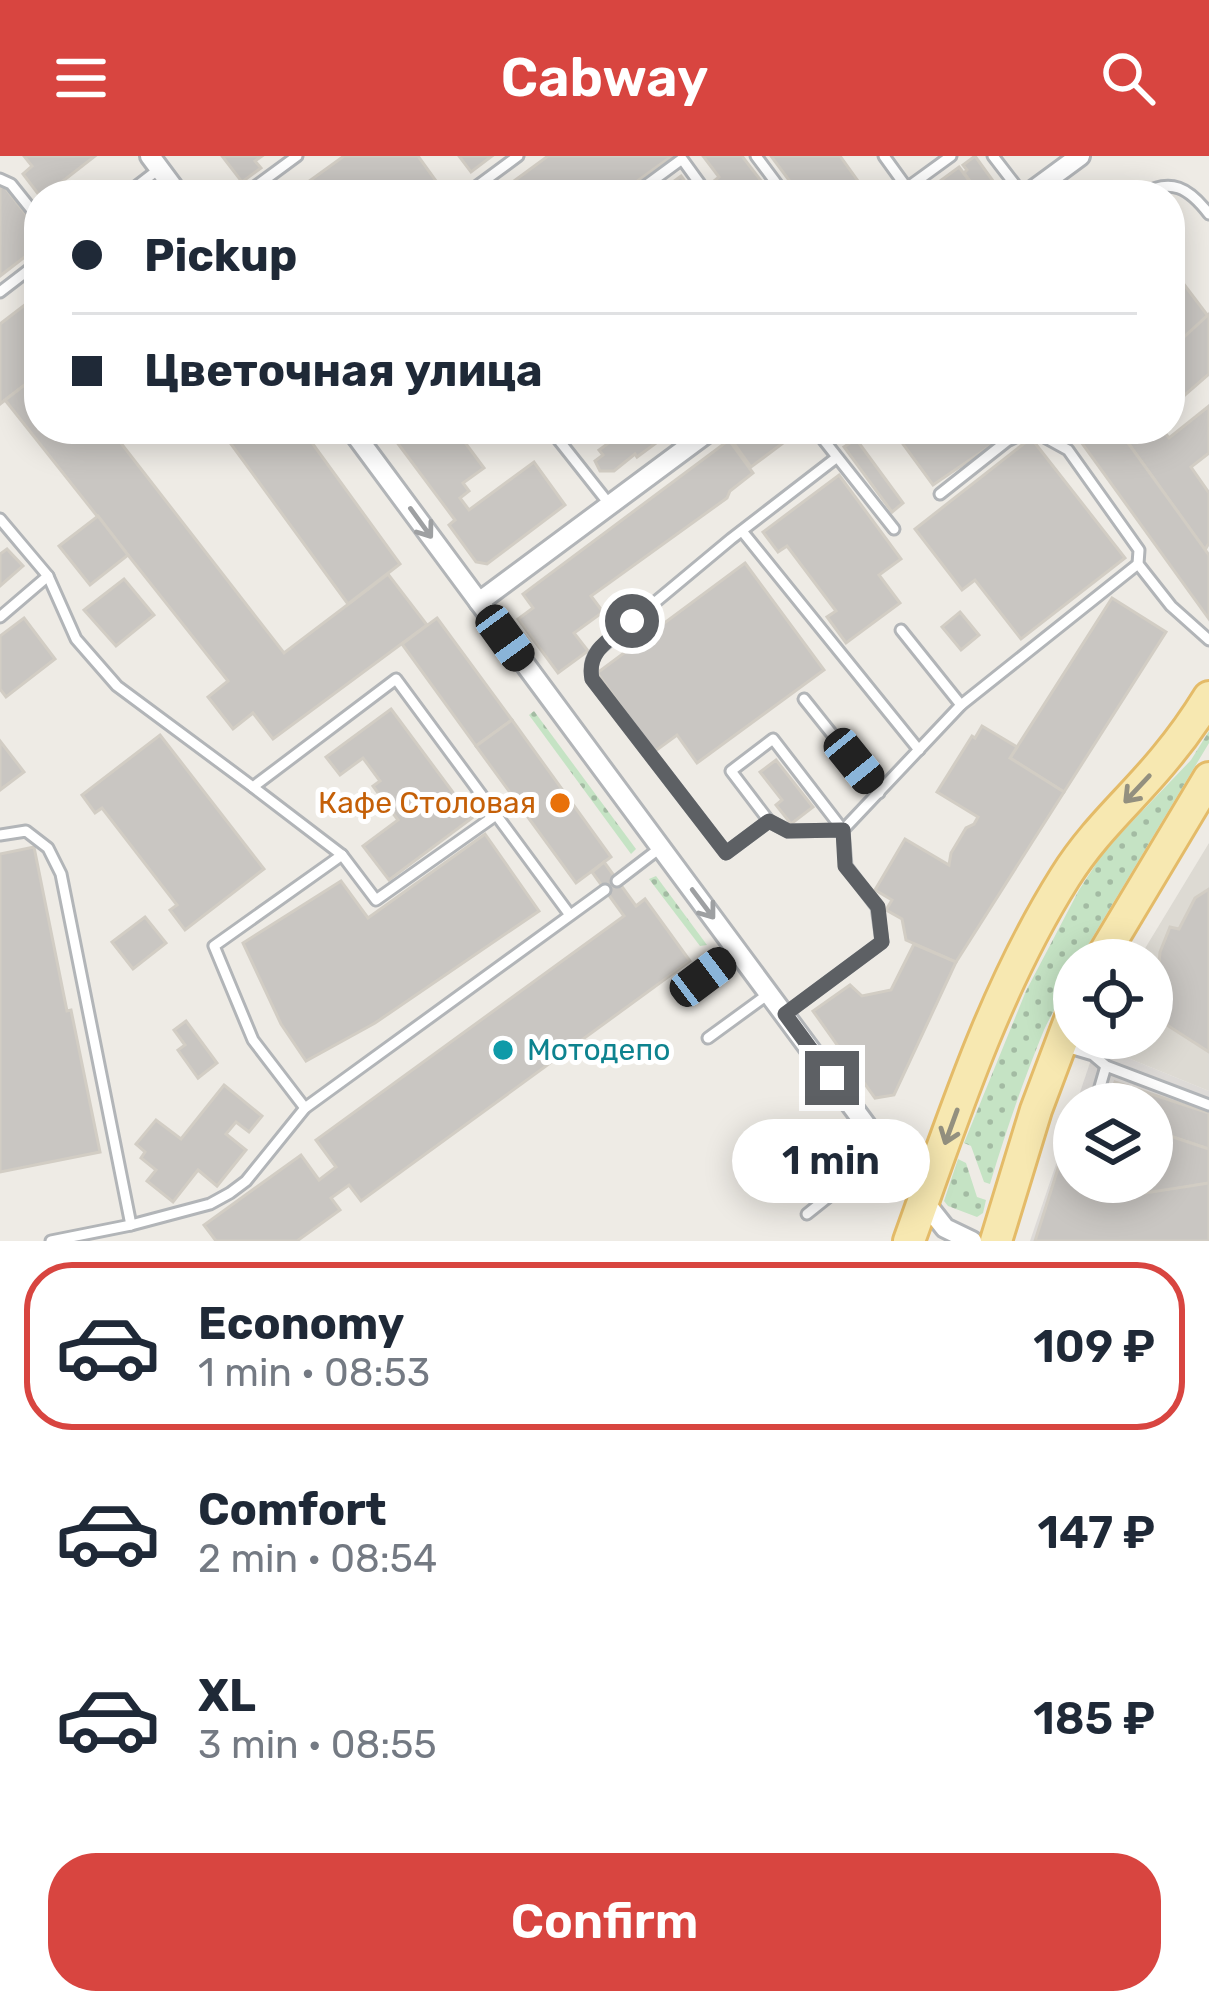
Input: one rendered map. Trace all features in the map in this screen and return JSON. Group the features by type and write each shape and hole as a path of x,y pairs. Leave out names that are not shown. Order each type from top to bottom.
{"main road":[{"path":"909,1241 1009,981 1062,881 1090,838 1165,759 1209,697"},
{"path":"1113,939 1209,778"},
{"path":"996,1241 1055,1059"}],"street":[{"path":"1048,180 1080,156"},
{"path":"362,444 923,1201 945,1228 971,1241"},
{"path":"479,602 692,444"}],"lane":[{"path":"264,180 297,156"},
{"path":"485,180 518,156"},
{"path":"919,180 950,156"},
{"path":"993,156 1016,180"},
{"path":"653,180 682,159 697,180"},
{"path":"0,179 24,200"},
{"path":"1185,190 1209,214"},
{"path":"0,292 24,274"},
{"path":"562,444 610,505"},
{"path":"826,444 894,529"},
{"path":"940,494 1003,444"},
{"path":"1057,444 1068,450 1139,550 1138,565 1171,606 1209,640"},
{"path":"769,821 726,853 592,679 590,668 599,649 836,458"},
{"path":"0,519 48,576 76,639 117,686 342,855 376,900 496,815"},
{"path":"742,531 919,750"},
{"path":"785,1014 882,942 878,907 845,866 843,830 773,740 730,771 769,821 788,831 843,830 961,705 1138,565"},
{"path":"0,617 48,576"},
{"path":"901,630 961,705"},
{"path":"253,787 396,680 570,915"},
{"path":"804,699 879,793"},
{"path":"0,835 26,831 48,848 61,874 131,1225"},
{"path":"617,880 660,848"},
{"path":"305,1108 254,1040 214,946 342,855"},
{"path":"51,1241 210,1204 230,1193 305,1108 605,890"},
{"path":"703,977 738,951"},
{"path":"708,1038 769,993"},
{"path":"1098,1059 1209,1105"},
{"path":"1101,1083 1106,1066"},
{"path":"807,1214 886,1151"}],"shaded area":[{"path":"1209,843 1209,1091 1130,1059 1173,1059 1173,939 1151,939"},
{"path":"1091,1059 1130,1059 1209,1091 1209,1241 1030,1241 1053,1173 1053,1203 1173,1203 1173,1083 1083,1083"}],"green space":[{"path":"534,711 636,849 631,854 529,715"},
{"path":"1209,731 1209,743 1092,939 1053,939 1105,850 1191,760"},
{"path":"656,876 707,945 700,946 649,879"},
{"path":"1053,940 1053,1012 990,1184 984,1182 971,1146 964,1143 1026,991"},
{"path":"958,1159 966,1163 977,1197 986,1200 977,1217 944,1201"}],"building":[{"path":"24,156 95,156 64,180 28,180 23,174 32,166"},
{"path":"222,156 262,156 255,161 261,168 240,180"},
{"path":"344,156 418,156 435,180 311,180"},
{"path":"459,156 492,156 471,172"},
{"path":"548,156 672,156 639,180 515,180"},
{"path":"703,156 742,156 760,180 715,180 719,177"},
{"path":"771,156 840,156 857,180 789,180"},
{"path":"975,156 992,180 969,180 963,165"},
{"path":"959,167 969,180 941,180"},
{"path":"4,186 24,212 24,258 0,276 0,188"},
{"path":"1185,286 1208,316 1185,337"},
{"path":"24,306 24,386 0,404 0,324"},
{"path":"1209,314 1209,374 1185,395 1185,336"},
{"path":"24,385 24,424 5,400"},
{"path":"1209,406 1209,453 1191,467 1209,493 1205,550 1129,444 1185,444 1185,425"},
{"path":"40,444 122,444 284,653 388,574 427,625 273,739 253,713 233,729 208,697 228,681"},
{"path":"231,444 313,444 400,564 348,604"},
{"path":"398,444 466,444 484,468 463,483 469,491 460,498 469,510 534,462 565,505 487,564 476,562 449,525 455,520"},
{"path":"607,444 655,444 614,471 600,471 595,461 603,455 599,450"},
{"path":"724,444 732,444 753,473 727,498 591,596 603,612 574,633 588,651 558,673 518,619 533,608 523,594"},
{"path":"735,444 782,444 751,467"},
{"path":"860,444 903,503 892,512 844,447"},
{"path":"903,444 993,444 933,485"},
{"path":"1023,444 1036,444 1125,558 1021,639 975,580 962,590 915,529"},
{"path":"1083,444 1129,444 1209,555 1209,619"},
{"path":"839,475 901,559 879,575 900,603 846,643 827,617 836,611 787,546 778,552 763,532"},
{"path":"98,516 128,555 90,585 59,546"},
{"path":"7,549 23,566 0,586 0,554"},
{"path":"745,563 824,670 697,763 677,735 654,752 597,673"},
{"path":"124,579 154,615 116,646 84,610"},
{"path":"1112,598 1166,632 1064,792 1010,758"},
{"path":"960,612 979,635 961,650 942,627"},
{"path":"24,618 55,659 6,697 0,689 0,636"},
{"path":"437,618 512,720 476,746 402,644"},
{"path":"391,709 472,818 389,880 363,846 398,820 373,786 380,781 363,758 340,775 326,757"},
{"path":"512,720 611,857 576,883 476,746"},
{"path":"982,726 1017,747 1010,758 1064,792 956,962 906,940 902,919 886,910 892,900 875,890 905,839 949,865 966,828 978,817 937,792"},
{"path":"160,735 264,869 185,930 170,910 177,905 102,808 95,813 82,795"},
{"path":"0,741 24,772 0,790"},
{"path":"776,760 813,807 791,824 776,805 782,800 760,772"},
{"path":"485,834 539,911 375,1023 306,1061 281,1024 243,943 341,881 368,918"},
{"path":"34,847 100,1152 0,1172 0,854"},
{"name":"Мотодепо","path":"604,862 636,906 645,899 690,961 361,1201 349,1185 331,1198 340,1210 297,1241 216,1241 204,1225 301,1155 319,1180 336,1167 316,1140 624,916 592,872"},
{"path":"1209,889 1209,1052 1173,1029 1173,939 1165,939 1170,927 1179,929 1195,898"},
{"path":"145,917 166,943 133,969 112,942"},
{"path":"914,944 956,962 894,1095 875,1098 813,1011 850,985 862,996 891,990"},
{"path":"186,1021 217,1063 198,1078 178,1050 185,1045 174,1030"},
{"path":"224,1085 262,1116 249,1132 236,1122 226,1134 246,1150 217,1186 198,1170 173,1202 147,1181 156,1170 141,1158 145,1152 136,1144 156,1120 181,1139"},
{"path":"1173,1101 1209,1113 1209,1149 1173,1137"},
{"path":"1173,1137 1209,1149 1209,1183 1173,1189"},
{"path":"1209,1183 1209,1241 1035,1241 1053,1184 1053,1203 1173,1203 1173,1189"}],"place":[{"name":"Кафе Столовая","path":"560,803"},
{"name":"Мотодепо","path":"503,1050"}],"route":[{"path":"632,621 592,658 592,679 726,853 769,821 788,831 843,830 845,866 878,907 882,942 785,1014 832,1078"}]}
